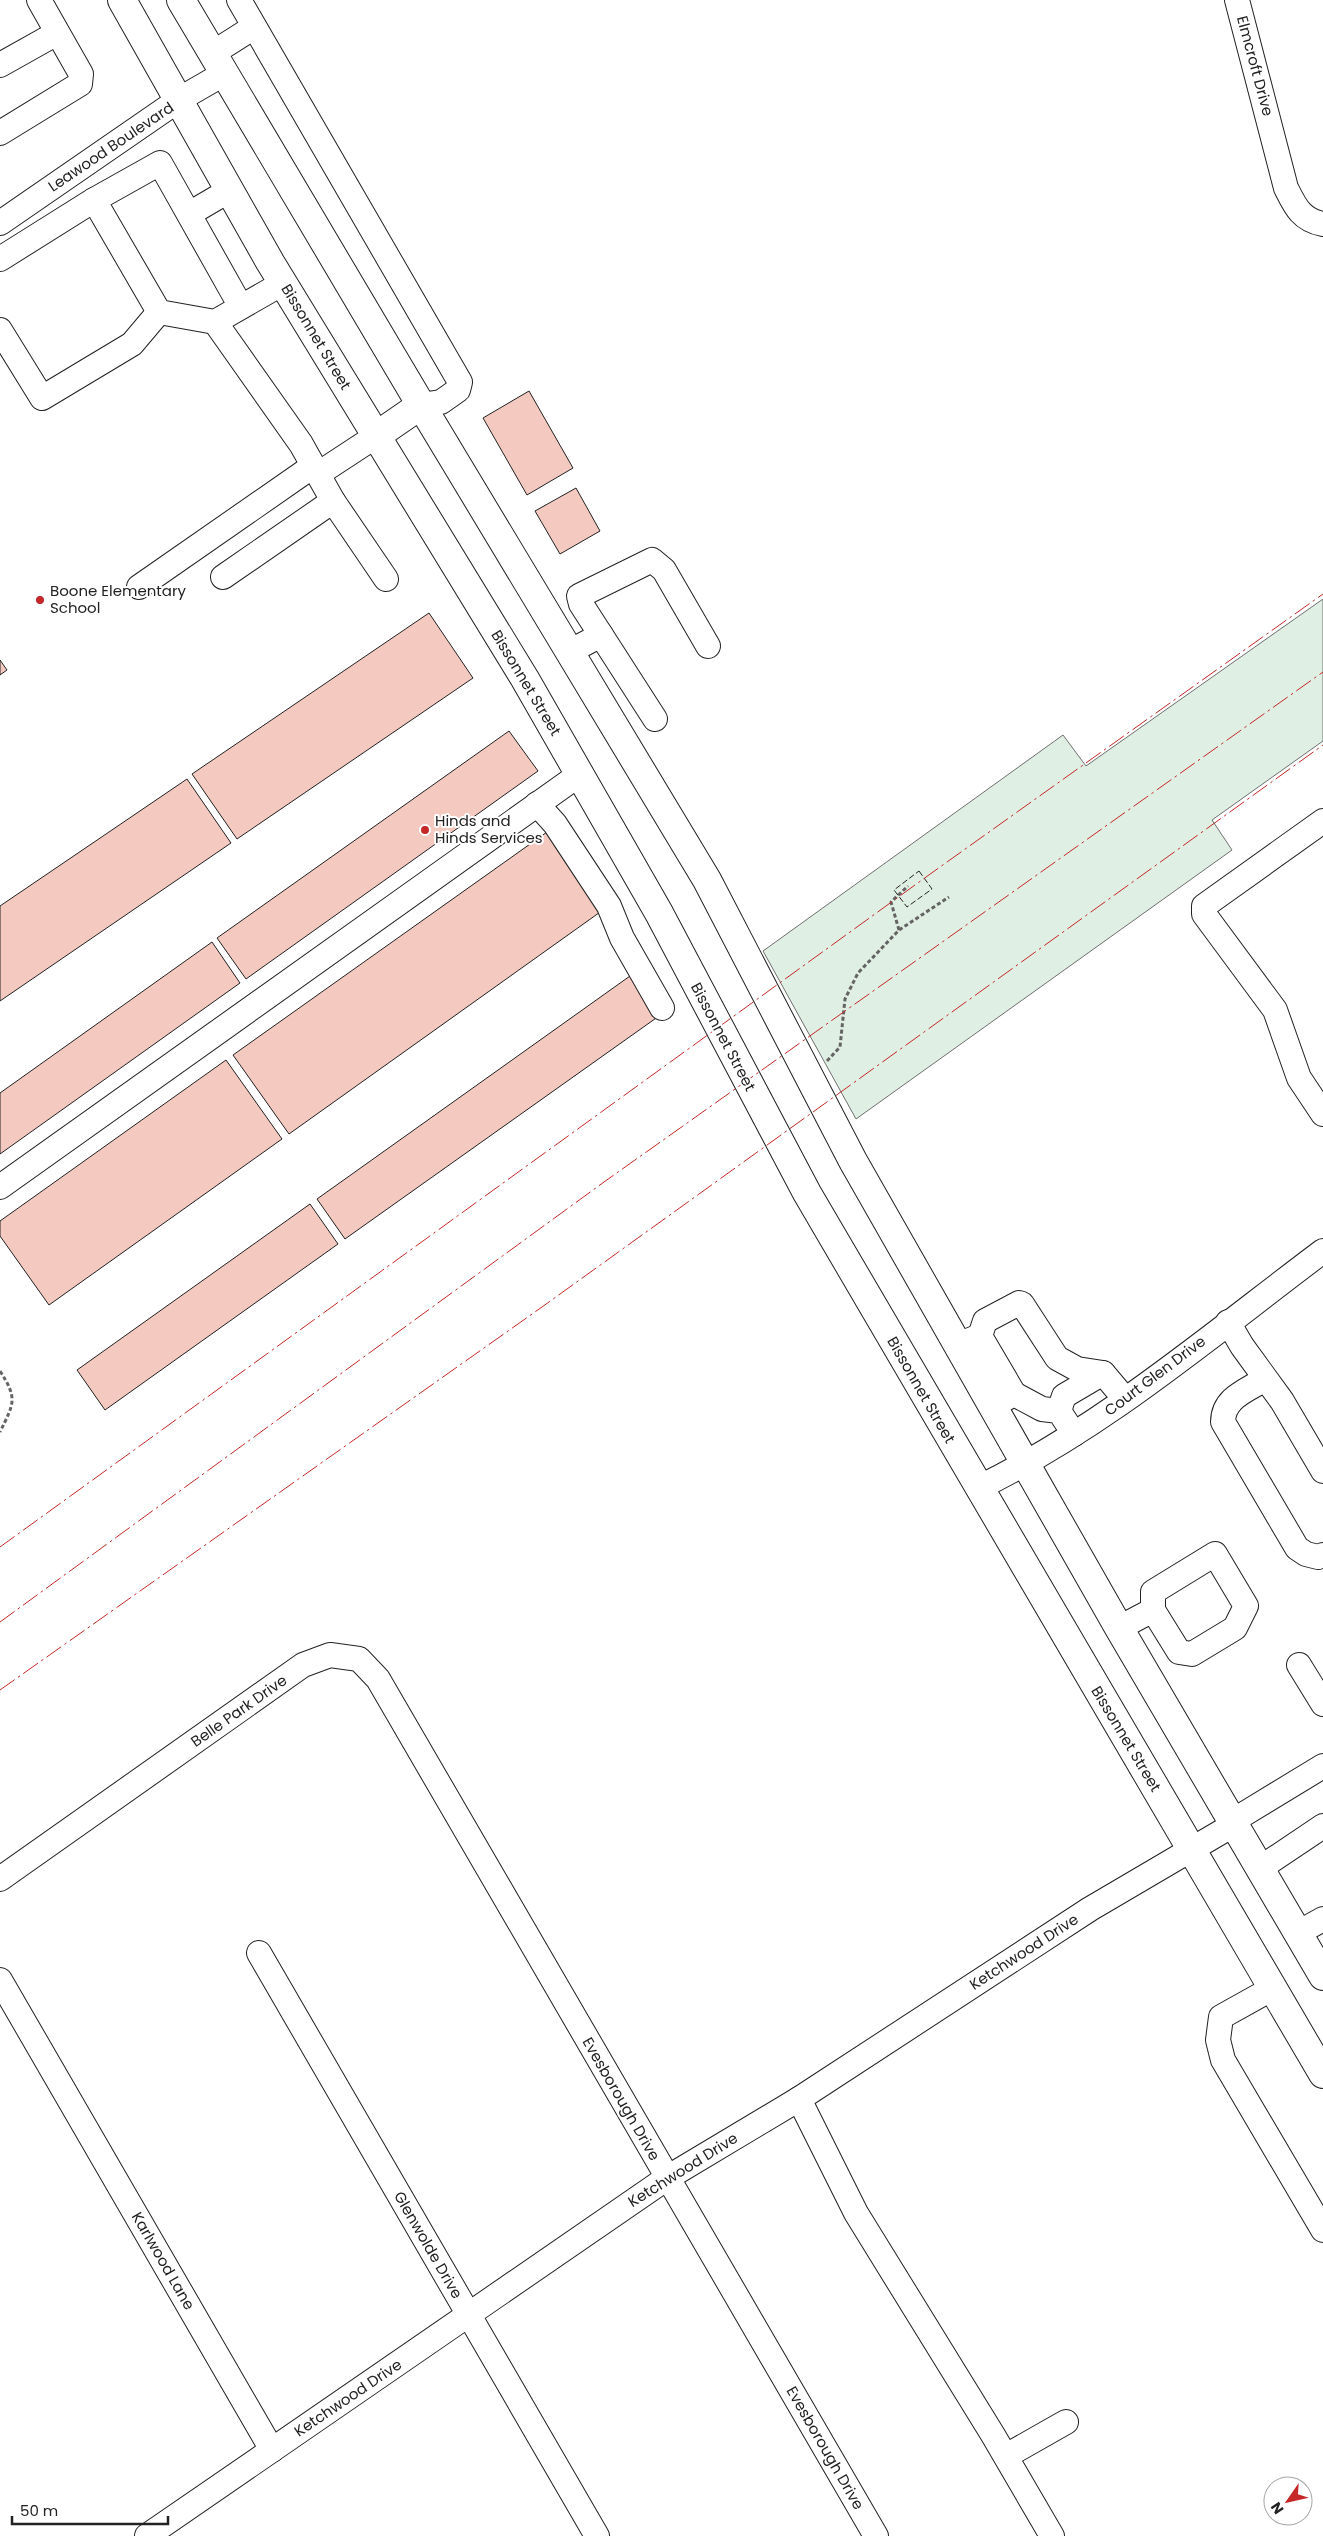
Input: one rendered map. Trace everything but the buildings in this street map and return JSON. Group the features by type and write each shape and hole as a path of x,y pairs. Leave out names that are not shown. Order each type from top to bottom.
{"main road":[{"name":"Bissonnet Street","path":"122,0 283,283 525,679 659,913 807,1193 978,1488 1323,2074"},
{"path":"181,0 421,405 707,880 853,1161 969,1341 1003,1400 1026,1465 1232,1823 1323,1976"},
{"path":"376,436 421,405"}],"street":[{"path":"239,0 460,382 458,390 441,402 421,405"},
{"name":"Elmcroft Drive","path":"1237,0 1286,188 1298,212 1316,223 1323,224"},
{"path":"0,133 80,84 81,74 57,33 45,2"},
{"name":"Leawood Boulevard","path":"0,223 180,99 254,27"},
{"path":"0,65 57,33"},
{"path":"0,259 94,200 160,163 241,306"},
{"path":"189,214 230,190"},
{"path":"94,200 159,312 214,322 283,283"},
{"path":"0,330 42,398 132,344 159,312"},
{"path":"214,322 301,444 332,501 386,579"},
{"path":"139,587 316,470 376,436"},
{"path":"223,577 332,501"},
{"path":"656,719 581,604 579,596 652,560 664,570 708,646"},
{"path":"569,652 601,635"},
{"path":"0,1188 580,774"},
{"path":"538,804 555,824 608,906 622,938 662,1008"},
{"path":"1323,821 1204,906 1204,914 1275,1010 1299,1078 1323,1114"},
{"name":"Court Glen Drive","path":"978,1488 1026,1465 1125,1399 1323,1251"},
{"path":"969,1341 985,1321 1019,1303 1022,1304 1056,1358 1077,1369 1103,1373 1125,1399"},
{"path":"1228,1322 1265,1379 1282,1401 1323,1471"},
{"path":"1059,1411 1064,1396 1103,1373"},
{"path":"1265,1379 1227,1403 1223,1413 1223,1422 1297,1548 1306,1554 1318,1557 1323,1555"},
{"path":"1003,1400 1059,1411"},
{"path":"1059,1411 1074,1434"},
{"path":"1119,1628 1153,1610"},
{"name":"Belle Park Drive","path":"0,1879 303,1665 330,1655 359,1659 378,1679 442,1790"},
{"path":"1299,1665 1323,1704"},
{"name":"Ketchwood Drive","path":"147,2536 667,2178 799,2099 1090,1909 1191,1849 1323,1766"},
{"name":"Evesborough Drive","path":"442,1790 876,2536"},
{"path":"1259,1869 1323,1826"},
{"path":"1298,1934 1323,1919"},
{"name":"Glenwolde Drive","path":"260,1953 598,2536"},
{"name":"Karlwood Lane","path":"0,1980 272,2450"},
{"path":"1272,1988 1221,2017 1218,2040 1223,2060 1323,2230"},
{"path":"799,2099 856,2214 1006,2456 1052,2536"},
{"path":"1006,2456 1066,2422"}],"path":[{"path":"899,930 891,902 908,886"},
{"path":"807,1072 825,1063 840,1047 845,999 858,973 899,930 950,897"},
{"path":"0,1371 11,1389 12,1407 0,1432"}],"green space":[{"path":"1323,599 1323,741 1212,820 1232,850 856,1119 763,951 1063,735 1086,766"}],"fence":[{"path":"919,871 932,889 907,907 894,890 919,871"}],"power":[{"path":"0,1547 933,872 1323,594"},
{"path":"0,1622 604,1182 1323,672"},
{"path":"0,1690 542,1307 1323,745"}],"place":[{"name":"Boone Elementary School","path":"40,600"},
{"name":"Hinds and Hinds Services","path":"425,830"}]}
